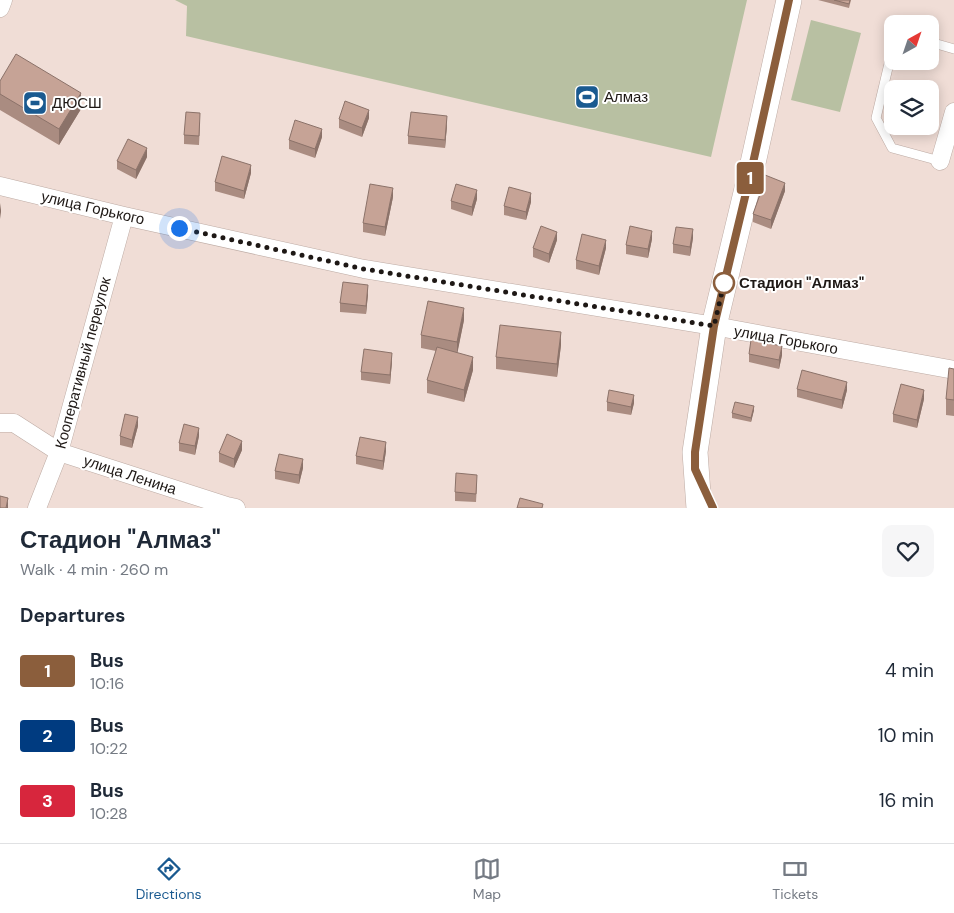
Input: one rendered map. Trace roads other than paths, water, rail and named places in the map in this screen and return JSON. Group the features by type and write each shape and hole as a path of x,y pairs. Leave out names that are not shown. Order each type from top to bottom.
{"main road":[{"path":"699,508 695,452 714,326 751,172 789,0"},
{"path":"695,469 713,508"}],"street":[{"path":"0,8 3,0"},
{"path":"940,162 954,112"},
{"name":"улица Горького","path":"0,186 124,216 364,269 714,326 954,370"},
{"name":"Кооперативный переулок","path":"37,508 60,452 124,216"},
{"name":"улица Ленина","path":"0,423 14,423 60,452 236,508"}],"lane":[{"path":"939,45 954,49"},
{"path":"888,70 876,118 892,148 940,162"}],"place":[{"name":"Алмаз","path":"587,97"},
{"name":"ДЮСШ","path":"35,103"},
{"name":"Стадион \"Алмаз\"","path":"724,283"}]}
